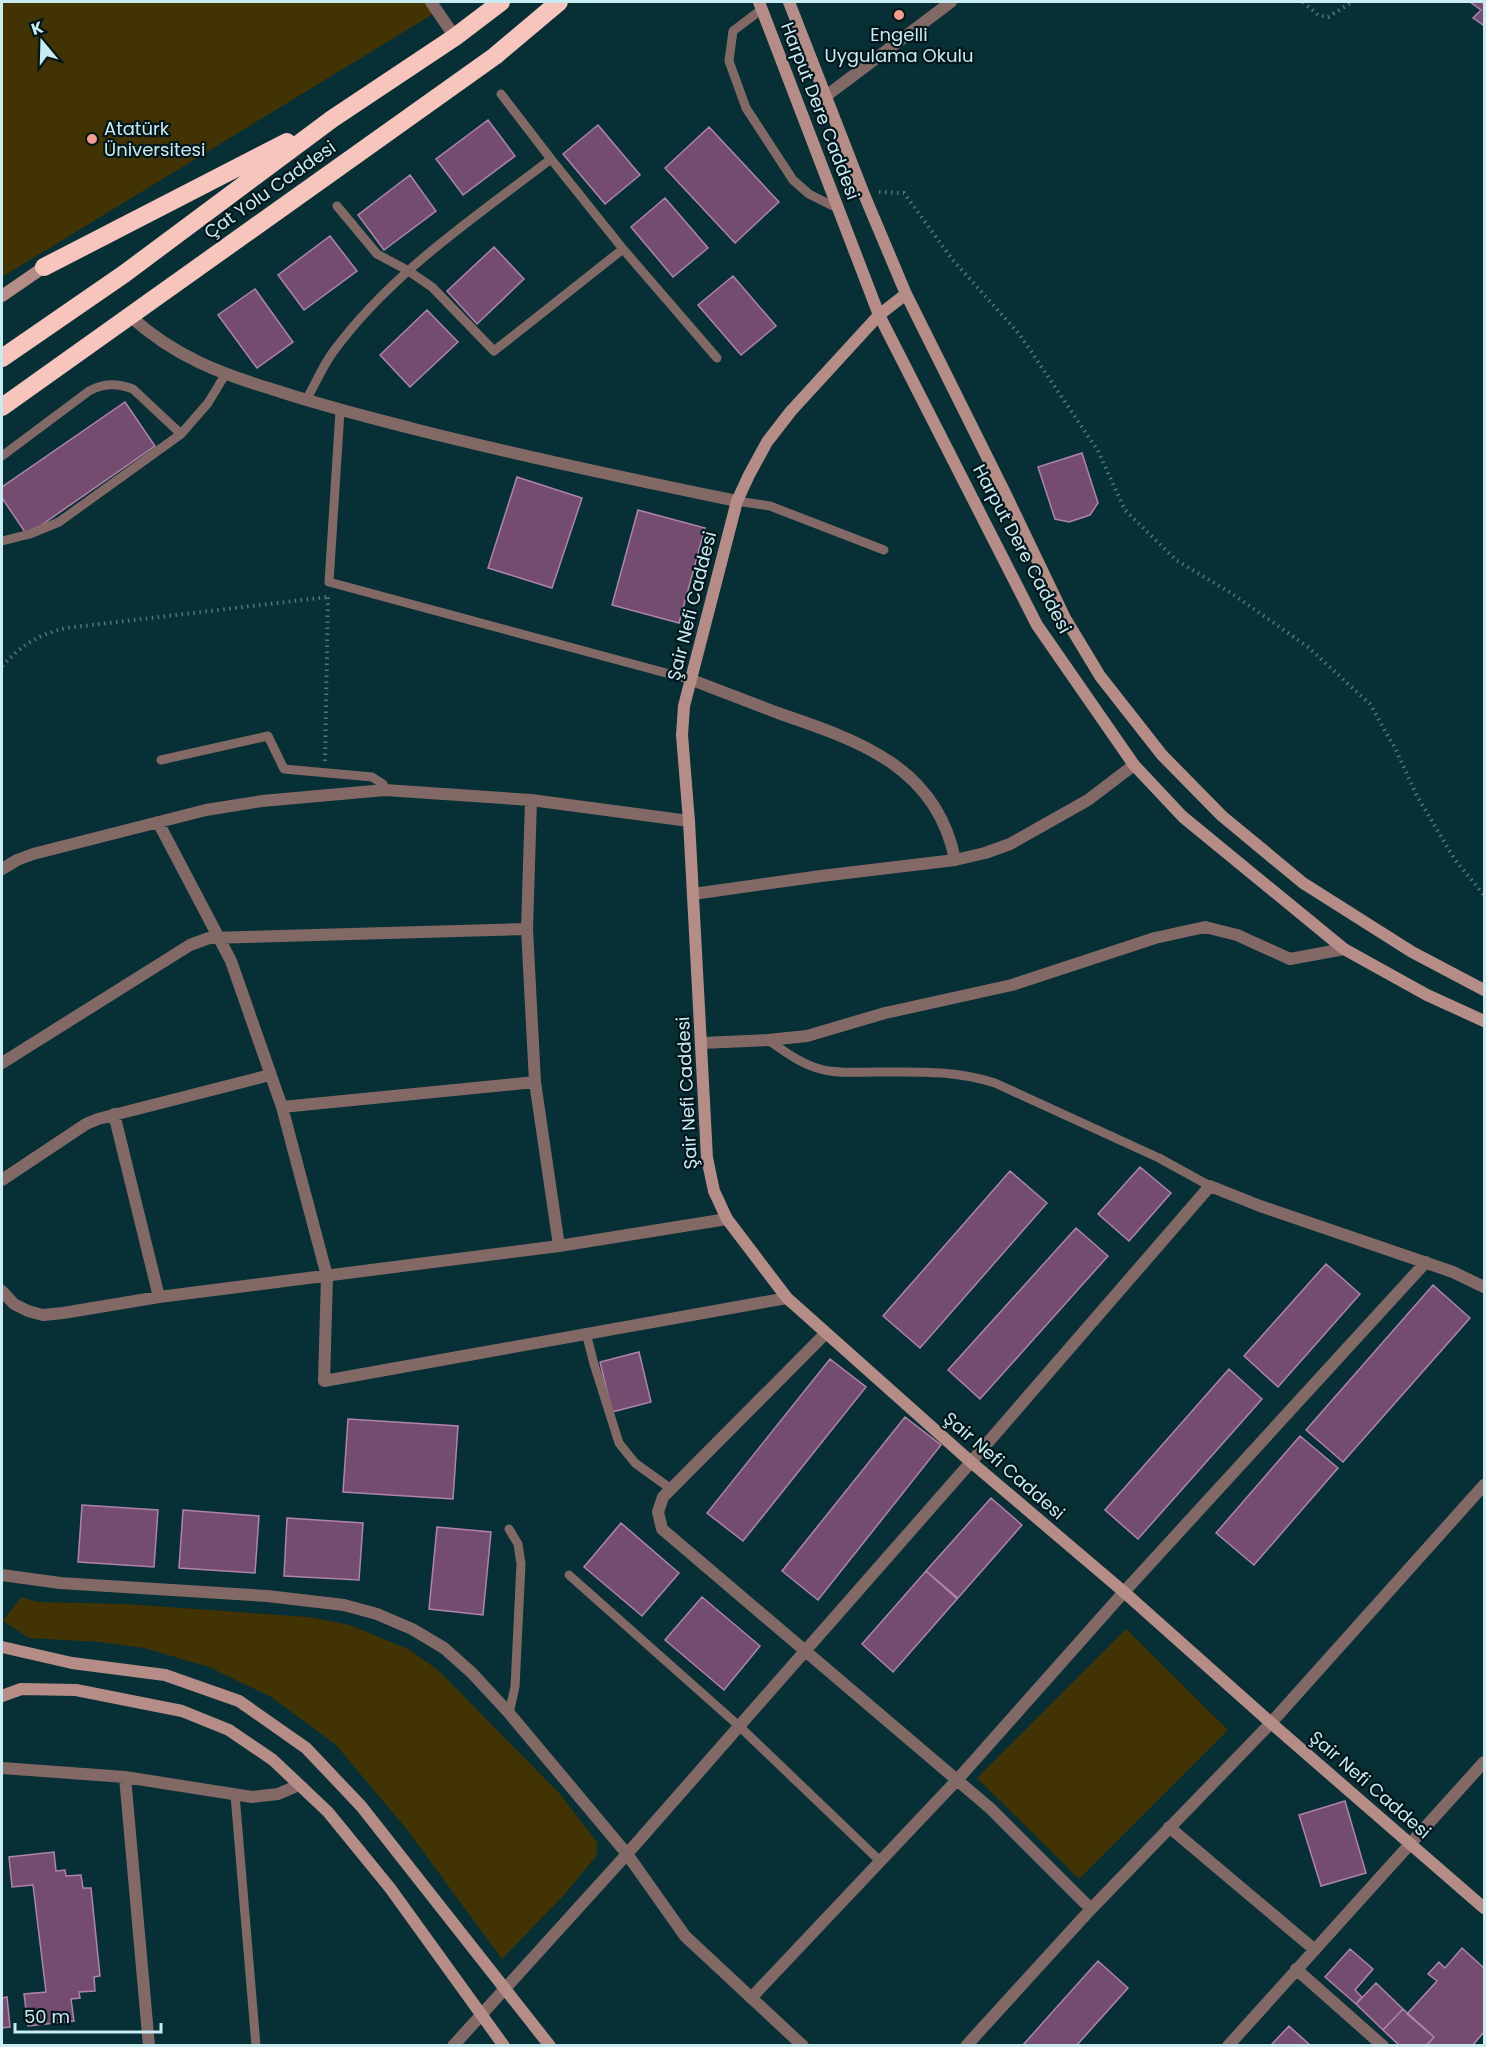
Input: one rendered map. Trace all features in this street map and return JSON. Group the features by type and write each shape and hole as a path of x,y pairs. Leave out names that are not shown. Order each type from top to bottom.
{"highway":[{"name":"Çat Yolu Caddesi","path":"2,358 124,274 332,119 455,37 501,2"},
{"name":"Çat Yolu Caddesi","path":"2,407 495,56 559,2"},
{"path":"44,267 332,119"}],"street":[{"path":"431,2 455,37"},
{"name":"Harput Dere Caddesi","path":"789,2 863,192 906,294 1065,618 1100,676 1162,755 1222,816 1303,883 1412,952 1485,990"},
{"path":"826,96 951,2"},
{"name":"Harput Dere Caddesi","path":"760,5 879,315 1037,624 1134,765 1183,817 1344,949 1427,995 1485,1021"},
{"path":"2,296 44,267"},
{"name":"Şair Nefi Caddesi","path":"906,294 879,315 791,411 767,442 737,501 684,706 682,735 709,1173 714,1191 727,1219 787,1298 825,1334 1485,1908"},
{"path":"130,316 163,342 194,361 225,375 340,411 527,457 737,501"},
{"path":"692,680 834,732 893,763 912,778 931,799 945,824 955,860"},
{"path":"693,894 955,860 985,853 1010,844 1088,800 1134,765"},
{"path":"2,869 33,854 206,810 262,801 385,790 531,800 689,821"},
{"path":"531,800 528,929 535,1082 559,1246"},
{"path":"158,822 231,961 282,1107 327,1276 324,1381 787,1298"},
{"path":"702,1043 807,1036 885,1013 1012,985 1155,938 1205,927 1237,935 1290,959 1344,949"},
{"path":"2,1063 190,945 209,938 528,929"},
{"path":"2,1180 86,1124 114,1114 270,1075"},
{"path":"282,1107 535,1082"},
{"path":"114,1114 159,1297"},
{"path":"453,2046 627,1854 1210,1186 1260,1206 1426,1262 1485,1287"},
{"path":"2,1291 14,1304 43,1315 159,1297 559,1246 727,1219"},
{"path":"751,1998 957,1779 1124,1592 1426,1262"},
{"path":"825,1334 663,1497 659,1504 659,1520 662,1528 992,1809 1091,1909"},
{"path":"966,2046 1091,1909 1271,1723 1485,1485"},
{"path":"2,1575 60,1583 267,1596 344,1605 412,1629 444,1648 472,1673 627,1854 686,1936 803,2046"},
{"path":"2,1647 72,1663 165,1675 238,1701 306,1748 353,1798 550,2046"},
{"path":"2,1696 21,1689 75,1690 182,1711 229,1730 273,1760 328,1812 390,1888 504,2046"},
{"path":"1228,2046 1485,1762"},
{"path":"2,1768 125,1778 235,1795 265,1797 299,1785"},
{"path":"125,1778 146,2045"},
{"path":"1169,1827 1315,1950"},
{"path":"1296,1969 1383,2046"}],"lane":[{"path":"760,5 733,31 729,61 746,108 793,180 809,194 838,209"},
{"path":"501,94 623,249 717,358"},
{"path":"306,400 332,353 384,292 407,270 551,159"},
{"path":"338,207 377,254 432,287 494,351 623,249"},
{"path":"2,541 30,534 59,522 181,434 208,404 225,375"},
{"path":"2,456 90,391 104,385 123,385 133,389 181,434"},
{"path":"340,411 329,582 692,680"},
{"path":"737,501 770,506 884,550"},
{"path":"161,760 268,736 284,769 372,777 383,784 385,790"},
{"path":"768,1040 804,1063 821,1070 940,1072 969,1075 994,1083 1159,1158 1210,1186"},
{"path":"586,1333 619,1443 635,1463 671,1489"},
{"path":"508,1713 515,1687 521,1564 518,1544 509,1529"},
{"path":"569,1575 739,1726 880,1861"},
{"path":"235,1795 256,2046"}],"path":[{"path":"1303,2 1318,15 1328,17 1352,2"},
{"path":"863,192 904,193 952,259 1020,335 1098,451 1125,510 1176,560 1231,593 1308,647 1370,704 1396,750 1417,796 1455,860 1485,895"},
{"path":"325,773 329,582"},
{"path":"2,666 19,648 31,640 48,632 66,628 328,597"}],"shaded area":[{"name":"Atatürk Üniversitesi","path":"2,2 432,2 438,11 2,277"},
{"path":"21,1597 37,1602 125,1604 308,1617 350,1625 410,1650 439,1671 559,1793 597,1842 597,1855 565,1894 502,1959 405,1827 335,1744 271,1697 209,1667 144,1648 99,1642 29,1638 3,1621"},
{"path":"1126,1629 1228,1730 1079,1879 977,1778"}],"building":[{"path":"1470,2 1484,2 1483,25 1473,18 1481,10"},
{"path":"488,120 515,156 463,195 436,159"},
{"path":"598,125 640,175 605,204 563,154"},
{"path":"709,127 779,202 735,243 665,168"},
{"path":"410,175 436,211 384,250 358,215"},
{"path":"665,198 708,248 673,277 631,227"},
{"path":"330,236 357,271 304,310 278,275"},
{"path":"494,247 524,279 477,324 447,291"},
{"path":"733,276 776,326 741,355 698,305"},
{"path":"255,289 293,342 257,368 218,315"},
{"path":"427,310 458,342 410,387 380,355"},
{"path":"125,402 155,446 27,535 2,498 2,487"},
{"path":"1082,453 1098,503 1090,515 1069,522 1055,519 1038,467"},
{"path":"517,477 582,498 552,588 488,568"},
{"path":"638,510 705,528 679,623 612,605"},
{"path":"1140,1167 1171,1193 1129,1241 1098,1214"},
{"path":"1010,1171 1047,1203 920,1348 883,1316"},
{"path":"1076,1228 1108,1256 980,1399 948,1370"},
{"path":"1326,1264 1360,1294 1278,1387 1244,1356"},
{"path":"1433,1285 1470,1318 1343,1462 1306,1430"},
{"path":"639,1352 651,1402 612,1412 600,1362"},
{"path":"830,1359 866,1387 743,1541 707,1513"},
{"path":"1229,1369 1262,1399 1138,1539 1105,1510"},
{"path":"905,1417 941,1445 818,1600 782,1571"},
{"path":"348,1419 458,1426 453,1499 343,1492"},
{"path":"1300,1436 1338,1468 1254,1565 1216,1533"},
{"path":"991,1498 1022,1525 958,1598 926,1571"},
{"path":"82,1505 158,1510 154,1567 78,1562"},
{"path":"183,1510 259,1516 255,1573 179,1568"},
{"path":"287,1518 363,1523 359,1580 284,1576"},
{"path":"621,1523 679,1573 642,1616 584,1567"},
{"path":"437,1527 491,1532 483,1615 429,1609"},
{"path":"926,1571 957,1599 893,1672 862,1644"},
{"path":"702,1597 760,1646 724,1690 665,1640"},
{"path":"1345,1801 1366,1873 1321,1886 1299,1815"},
{"path":"54,1852 56,1871 65,1870 66,1876 81,1875 83,1888 91,1888 100,1976 94,1977 95,1991 79,1992 80,1998 71,1999 74,2021 28,2026 24,1994 46,1992 33,1885 12,1887 9,1857"},
{"path":"1462,1948 1484,1968 1484,2032 1472,2046 1426,2046 1434,2037 1407,2014 1437,1981 1428,1974 1439,1962 1445,1968"},
{"path":"1350,1949 1373,1969 1355,1990 1362,1997 1356,2004 1325,1977"},
{"path":"1098,1961 1128,1988 1076,2046 1022,2046"},
{"path":"1376,1983 1403,2009 1383,2030 1356,2004"},
{"path":"7,1997 10,2027 2,2028 2,1998"},
{"path":"1403,2009 1434,2037 1426,2046 1400,2046 1383,2030"},
{"path":"1289,2026 1311,2046 1270,2046"}],"place":[{"name":"Engelli Uygulama Okulu","path":"899,15"},
{"name":"Atatürk Üniversitesi","path":"92,139"}]}
